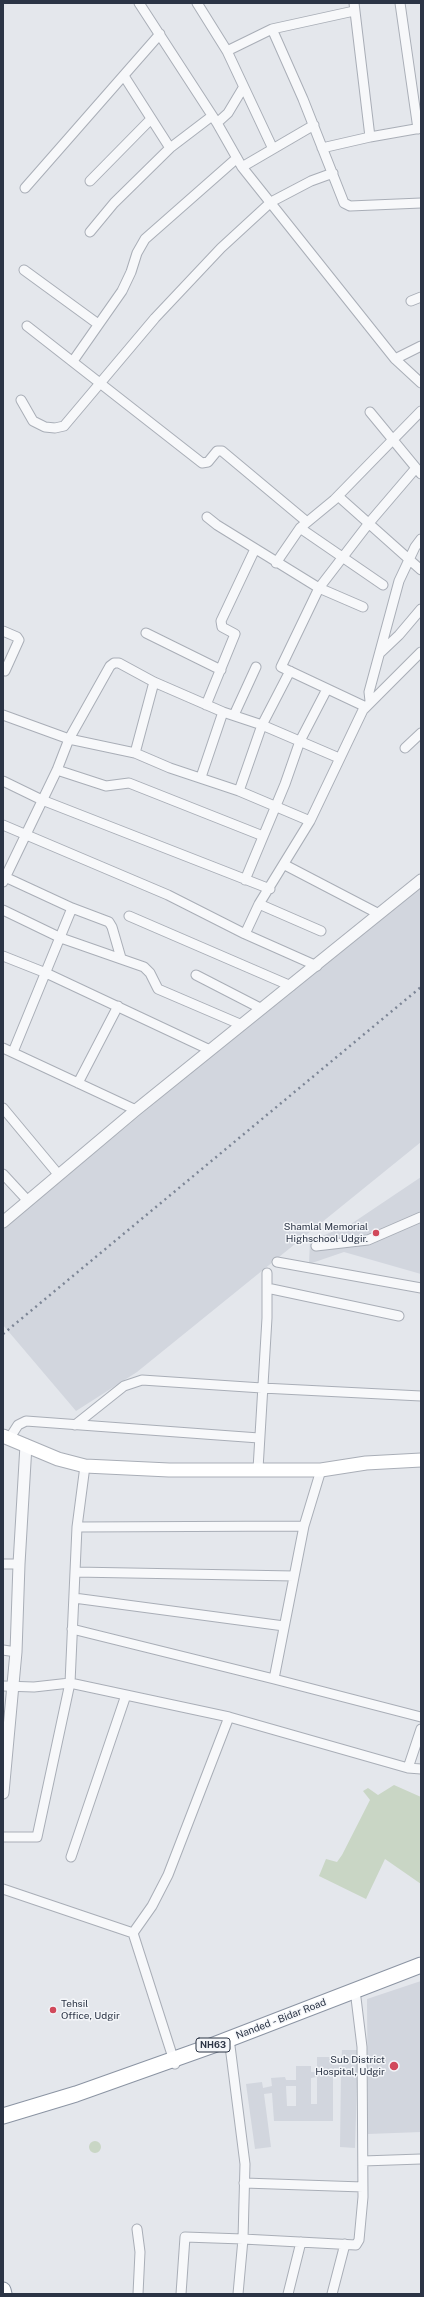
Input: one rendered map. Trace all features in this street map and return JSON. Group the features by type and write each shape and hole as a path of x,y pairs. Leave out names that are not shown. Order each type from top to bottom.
{"highway":[{"name":"Nanded - Bidar Road","path":"3,2124 78,2101 421,1965"},
{"name":"Nanded - Bidar Road","path":"3,2116 174,2062 230,2046 421,1975"},
{"path":"3,2290 4,2294"}],"main road":[{"path":"6,1437 58,1459 86,1466 168,1470 321,1470 366,1463 421,1460"}],"street":[{"path":"139,3 215,120 242,167 395,359 421,383"},
{"path":"197,3 227,51 243,88 273,149"},
{"path":"322,148 419,128 400,3"},
{"path":"227,51 272,29 354,7 370,137"},
{"path":"272,29 314,125 346,205 421,203"},
{"path":"25,188 160,34"},
{"path":"124,76 170,148"},
{"path":"90,232 114,203 170,148 228,113 243,88"},
{"path":"90,181 151,119"},
{"path":"242,167 314,125"},
{"path":"73,361 122,291 131,272 136,253 145,239 237,158"},
{"path":"21,400 33,421 45,427 55,428 64,426 155,318 221,248 271,202 311,181 333,173"},
{"path":"24,270 98,324"},
{"path":"411,301 421,297"},
{"path":"27,326 202,463 208,462 217,450 222,452 303,525 343,557 383,585"},
{"path":"395,359 421,346"},
{"path":"276,563 303,525 338,496 394,441 421,411"},
{"path":"368,704 327,689 281,667 319,588 369,523 418,471 370,412"},
{"path":"338,496 410,558 421,570"},
{"path":"207,517 217,526 319,588 362,607"},
{"path":"368,704 369,692 399,581 421,539"},
{"path":"206,705 235,634 222,627 221,621 255,549"},
{"path":"379,653 399,635 421,609"},
{"path":"3,631 17,637 19,640 4,672"},
{"path":"146,633 221,670"},
{"path":"245,934 259,904 285,865 310,821 339,758 368,704 421,652"},
{"path":"121,958 112,927 109,922 4,880 25,834 58,770 69,739 110,666 119,663 154,682 206,705 262,725 339,758"},
{"path":"234,715 256,667"},
{"path":"239,791 262,725 290,671"},
{"path":"134,753 154,682"},
{"path":"245,880 276,806 300,741 327,689"},
{"path":"201,777 223,712"},
{"path":"3,715 69,739 134,753 170,768 201,777 239,791 310,821"},
{"path":"405,748 421,733"},
{"path":"58,770 106,786 129,783 263,836"},
{"path":"3,781 42,800 270,889"},
{"path":"3,825 168,895 245,934 316,966"},
{"path":"285,865 379,914"},
{"path":"3,1222 58,1174 136,1110 421,880"},
{"path":"259,904 321,931"},
{"path":"13,1052 72,908"},
{"path":"3,910 61,938 144,967 150,973 158,989 242,1025"},
{"path":"129,916 291,986"},
{"path":"4,960 46,973 210,1050"},
{"path":"196,975 262,1009"},
{"path":"78,1083 118,1006"},
{"path":"3,1048 136,1110"},
{"path":"3,1108 58,1174"},
{"path":"3,1174 28,1201"},
{"path":"316,1246 368,1240 421,1218"},
{"path":"277,1262 421,1288"},
{"path":"258,1469 267,1273"},
{"path":"267,1288 399,1316"},
{"path":"75,1425 124,1386 134,1381 142,1380 421,1396"},
{"path":"6,1437 18,1425 26,1421 259,1438"},
{"path":"3,1793 8,1686 16,1652 19,1564 26,1445"},
{"path":"3,1837 37,1837 70,1683 78,1527 86,1466"},
{"path":"274,1679 304,1526 321,1470"},
{"path":"78,1527 304,1526"},
{"path":"3,1564 19,1564"},
{"path":"75,1572 294,1576"},
{"path":"74,1598 284,1626"},
{"path":"72,1629 421,1717"},
{"path":"3,1650 16,1652"},
{"path":"8,1686 34,1687 70,1683 229,1717 408,1768 421,1769"},
{"path":"71,1857 126,1695"},
{"path":"133,1933 152,1906 168,1874 229,1717"},
{"path":"408,1768 421,1729"},
{"path":"3,1889 133,1933"},
{"path":"133,1933 174,2062"},
{"path":"180,2294 185,2237 356,2245 359,2240 363,2187 362,2047 356,1998"},
{"path":"230,2046 245,2164 243,2239 238,2294"},
{"path":"363,2161 421,2159"},
{"path":"244,2183 363,2187"},
{"path":"137,2229 140,2252 138,2294"},
{"path":"288,2294 301,2242"},
{"path":"332,2294 345,2244"}],"shaded area":[{"path":"421,882 421,1142 137,1372 76,1411 3,1325 3,1229"},
{"name":"Shamlal Memorial Highschool Udgir.","path":"421,1177 421,1274 344,1252 309,1264 310,1241 351,1224"},
{"name":"Sub District Hospital, Udgir","path":"421,1981 421,2132 368,2134 367,1999"},
{"path":"342,2050 358,2050 355,2148 340,2147 341,2072 333,2071 333,2121 274,2121 272,2093 264,2094 271,2147 255,2149 246,2084 262,2082 263,2088 272,2086 271,2078 285,2077 286,2080 296,2080 296,2066 311,2066 311,2072 317,2072 317,2057 332,2057 332,2065 341,2065","holes":["317,2077 317,2104 311,2104 311,2078","286,2086 296,2086 296,2106 287,2106"]}],"green space":[{"path":"394,1785 421,1797 421,1884 385,1859 366,1899 319,1876 326,1859 337,1862 342,1855 370,1800 363,1791 368,1788 378,1795"},
{"path":"93,2141 97,2141 101,2147 97,2153 93,2153 89,2149 89,2145"}],"railway":[{"path":"3,1334 421,987"}],"place":[{"name":"Shamlal Memorial Highschool Udgir.","path":"376,1233"},
{"name":"Tehsil Office, Udgir","path":"53,2010"},
{"name":"Sub District Hospital, Udgir","path":"394,2066"}]}
